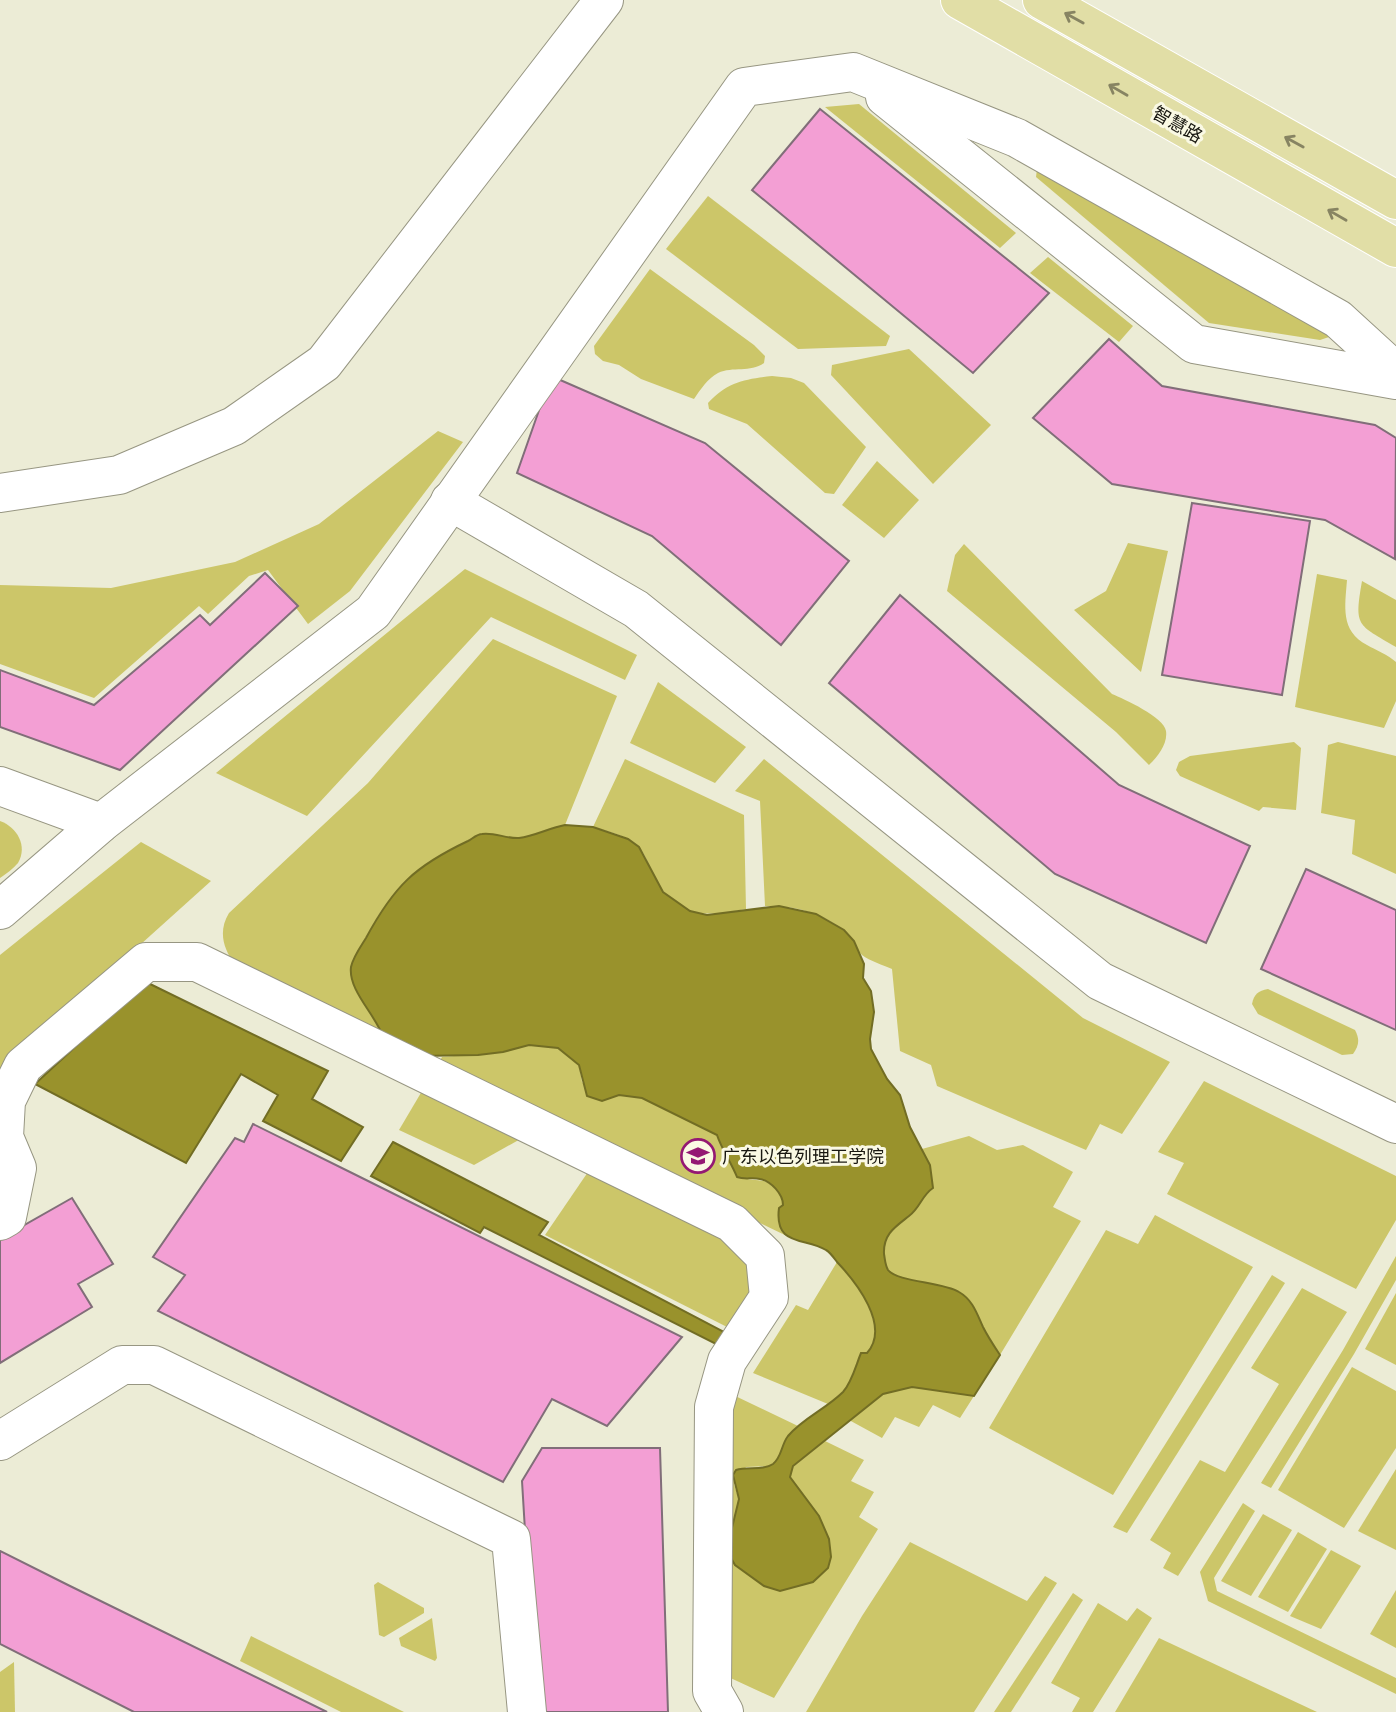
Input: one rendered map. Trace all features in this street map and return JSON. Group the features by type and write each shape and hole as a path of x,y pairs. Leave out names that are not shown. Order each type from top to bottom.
{"main road":[{"name":"智慧路","path":"960,0 1396,248"},
{"path":"1042,0 1396,200"}],"street":[{"path":"0,493 119,475 234,426 324,363 604,0"},
{"path":"0,910 102,823 373,612 744,87 853,72 1017,138 1338,319 1396,372"},
{"path":"853,72 1194,344 1396,380"},
{"path":"450,501 636,609 1100,981 1396,1124"},
{"path":"0,786 102,823"},
{"path":"0,1221 7,1217 17,1168 4,1137 6,1101 23,1066 146,962 197,961 732,1223 765,1256 769,1297 727,1362 714,1407 712,1691 724,1712"},
{"path":"0,1441 122,1365 155,1365 511,1539 527,1712"}],"shaded area":[{"path":"859,104 1016,233 1000,248 825,107"},
{"path":"1037,169 1326,324 1329,337 1320,340 1209,323 1036,177"},
{"path":"708,196 890,336 886,346 798,349 666,249"},
{"path":"1048,257 1133,326 1119,342 1030,273"},
{"path":"650,269 754,345 765,356 764,363 753,368 718,373 694,399 641,379 619,365 603,361 595,354 594,346"},
{"path":"909,349 991,425 933,484 831,375 832,365"},
{"path":"772,376 791,378 804,383 866,447 834,494 825,493 747,424 709,409 708,403 729,386 745,380"},
{"path":"438,431 463,442 350,591 308,624 268,570 249,576 208,614 199,606 94,698 0,664 0,585 111,588 235,562 319,524"},
{"path":"877,461 919,500 884,538 842,505"},
{"path":"1128,543 1168,551 1141,672 1074,610 1106,591"},
{"path":"964,544 1112,694 1143,709 1164,726 1164,745 1149,765 1116,732 947,591 955,555"},
{"path":"465,569 637,655 625,680 491,617 307,816 216,773"},
{"path":"1317,574 1347,580 1346,617 1352,633 1396,662 1396,701 1384,728 1295,707"},
{"path":"1362,581 1396,600 1396,647 1361,623 1358,607"},
{"path":"493,639 617,696 565,825 528,837 490,835 469,840 381,911 358,951 353,981 377,1020 384,1039 235,965 223,939 229,913 368,783"},
{"path":"658,682 746,747 715,783 630,743"},
{"path":"1294,742 1301,748 1296,810 1263,807 1259,811 1180,776 1176,770 1179,762 1190,756"},
{"path":"1338,742 1396,756 1396,874 1352,854 1355,820 1321,813 1328,745"},
{"path":"625,759 744,815 746,909 707,913 684,909 664,893 644,854 634,842 593,827"},
{"path":"764,759 1083,1018 1170,1062 1122,1134 1100,1124 1086,1150 937,1086 931,1065 900,1051 892,969 862,955 848,935 819,915 787,907 765,906 760,801 735,791"},
{"path":"0,821 16,832 22,850 18,863 0,878"},
{"path":"565,825 593,827 628,839 639,847 663,892 690,911 707,915 779,906 816,914 844,930 854,941 864,964 863,978 871,991 874,1012 871,1049 887,1079 900,1095 910,1127 930,1165 933,1188 913,1213 888,1236 884,1247 886,1266 893,1274 901,1277 952,1289 964,1295 1000,1355 974,1396 912,1387 883,1394 793,1466 790,1477 819,1516 829,1539 831,1557 828,1568 813,1582 780,1591 764,1586 735,1565 731,1558 730,1536 739,1499 733,1475 736,1470 773,1464 794,1430 846,1388 861,1353 867,1353 873,1342 875,1330 868,1305 853,1281 827,1251 786,1235 779,1220 779,1208 783,1205 779,1192 764,1180 737,1177 717,1135 642,1098 619,1095 602,1101 587,1096 579,1065 558,1048 529,1045 478,1055 418,1056 384,1039 358,994 351,976 353,959 386,904 408,879 434,859 480,834 519,838"},
{"path":"141,842 211,881 0,1071 0,955"},
{"path":"148,983 328,1071 312,1099 363,1127 341,1161 263,1121 278,1095 241,1074 186,1163 35,1084 141,986"},
{"path":"1268,989 1355,1030 1358,1042 1353,1054 1342,1055 1258,1014 1252,1004 1255,995"},
{"path":"528,1045 558,1048 570,1056 579,1065 582,1082 602,1101 619,1095 642,1098 717,1135 737,1176 767,1182 783,1199 779,1223 791,1238 437,1066 442,1057 503,1052"},
{"path":"1204,1081 1396,1176 1396,1220 1356,1289 1167,1194 1184,1163 1158,1152"},
{"path":"425,1086 524,1137 474,1165 399,1130"},
{"path":"969,1136 997,1150 1023,1145 1073,1172 1053,1207 1081,1221 1000,1355 964,1295 942,1286 893,1274 887,1268 884,1254 884,1247 891,1232 913,1213 933,1188 930,1165 922,1149"},
{"path":"393,1142 548,1222 539,1235 728,1334 720,1346 484,1227 480,1233 371,1176"},
{"path":"590,1169 737,1244 757,1276 735,1331 545,1235"},
{"path":"1155,1215 1253,1267 1113,1495 989,1428 1106,1230 1138,1244"},
{"path":"1396,1256 1396,1280 1354,1354 1271,1488 1261,1483 1343,1350"},
{"path":"837,1262 865,1299 874,1322 875,1333 872,1347 855,1370 845,1390 828,1404 753,1373 796,1305 808,1310"},
{"path":"1272,1275 1285,1283 1127,1533 1113,1527"},
{"path":"1302,1288 1347,1312 1178,1576 1163,1568 1171,1553 1150,1540 1200,1460 1225,1472 1279,1384 1251,1368"},
{"path":"1396,1293 1396,1365 1365,1349"},
{"path":"1352,1367 1396,1391 1396,1448 1344,1528 1278,1490"},
{"path":"912,1387 974,1396 960,1418 933,1405 919,1427 895,1417 882,1438 849,1420 883,1394"},
{"path":"729,1393 798,1426 787,1437 779,1458 771,1466 746,1467 734,1484 739,1500 730,1536 750,1575 764,1586 819,1516 790,1477 793,1466 825,1441 864,1460 851,1481 874,1492 859,1517 878,1529 774,1698 724,1675"},
{"path":"1396,1469 1396,1550 1358,1531"},
{"path":"1243,1503 1255,1511 1214,1578 1217,1591 1396,1678 1396,1694 1208,1601 1200,1572"},
{"path":"1263,1514 1292,1530 1251,1596 1221,1581"},
{"path":"1298,1532 1327,1549 1288,1612 1258,1597"},
{"path":"910,1542 1027,1601 1045,1576 1057,1583 974,1712 806,1712 862,1616"},
{"path":"1331,1550 1361,1566 1321,1629 1290,1616"},
{"path":"378,1582 424,1608 424,1613 384,1637 379,1635 374,1585"},
{"path":"1396,1590 1396,1648 1370,1634"},
{"path":"1073,1593 1083,1600 1011,1712 994,1712"},
{"path":"1098,1603 1127,1621 1137,1608 1152,1618 1093,1712 1072,1712 1080,1698 1051,1683"},
{"path":"432,1618 437,1658 435,1661 401,1646 399,1638"},
{"path":"251,1636 404,1712 341,1712 240,1661"},
{"path":"1159,1638 1317,1712 1115,1712"},
{"path":"14,1662 15,1712 0,1712 0,1672"}],"building":[{"path":"820,109 1049,293 973,373 752,190"},
{"path":"1109,339 1162,386 1375,425 1396,438 1395,559 1325,520 1112,484 1033,418"},
{"path":"551,376 705,443 849,561 781,645 652,536 517,473"},
{"path":"1192,503 1310,521 1282,695 1162,675"},
{"path":"265,573 298,606 120,770 0,727 0,670 94,705 200,615 210,625"},
{"path":"900,595 1119,785 1250,846 1206,943 1055,874 829,683"},
{"path":"1306,869 1396,910 1396,1030 1261,969"},
{"path":"253,1124 682,1337 607,1426 552,1399 503,1482 158,1311 185,1275 153,1257 235,1138 244,1142"},
{"path":"72,1198 113,1264 78,1284 92,1307 0,1363 0,1239"},
{"path":"542,1448 660,1448 668,1712 536,1712 522,1481"},
{"path":"0,1551 327,1712 134,1712 0,1644"}],"place":[{"name":"广东以色列理工学院","path":"698,1156"}]}
